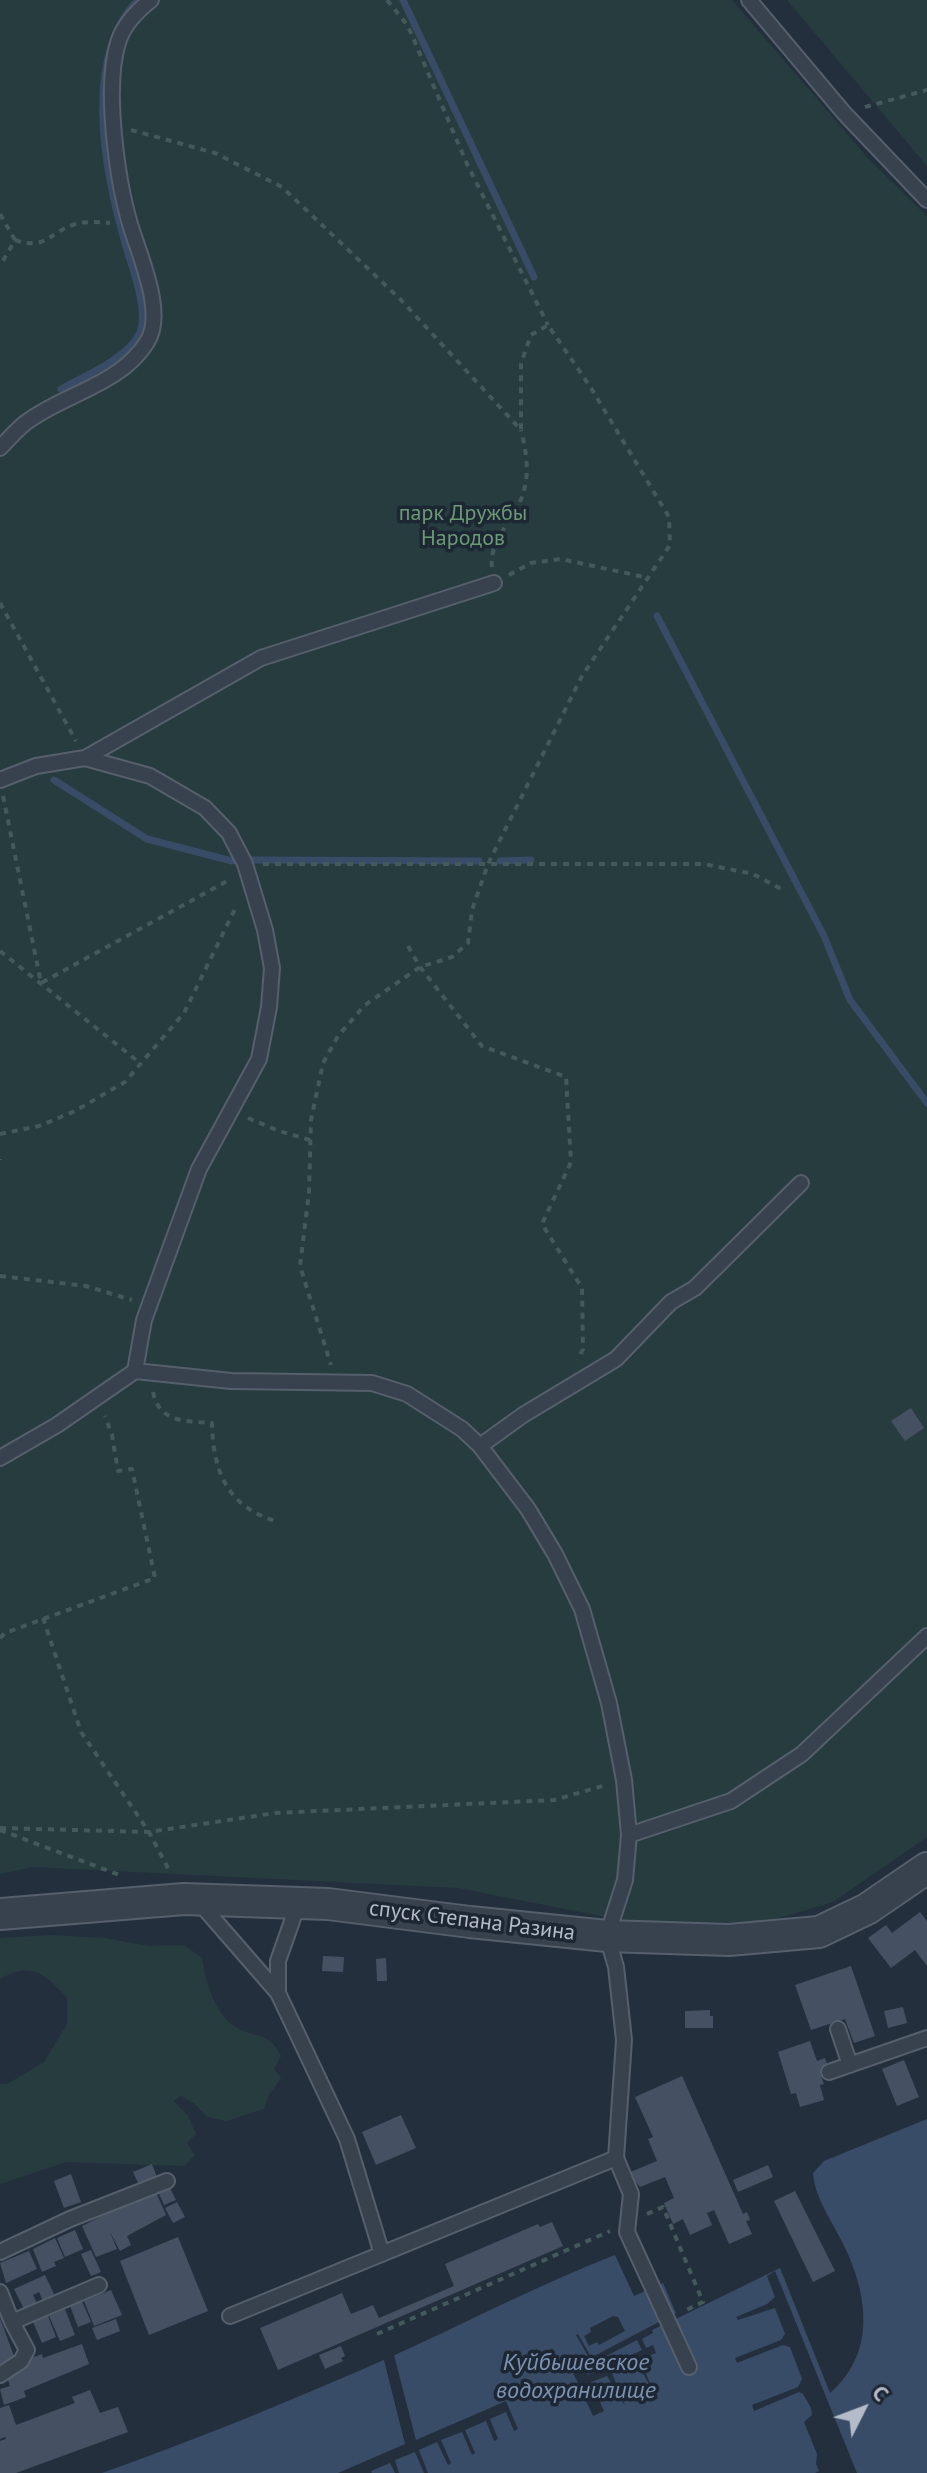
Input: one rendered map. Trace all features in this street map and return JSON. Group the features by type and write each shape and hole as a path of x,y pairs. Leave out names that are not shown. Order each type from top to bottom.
{"street":[{"name":"спуск Степана Разина","path":"0,1914 190,1900 328,1904 607,1936 729,1940 819,1932 867,1909 927,1868"}],"lane":[{"path":"0,448 30,419 111,376 133,359 149,340 153,321 149,284 129,221 113,125 112,84 118,42 135,14 151,0"},
{"path":"749,0 844,113 927,200"},
{"path":"0,781 36,766 85,758 261,658 494,583"},
{"path":"85,758 150,776 205,808 229,833 247,871 265,930 272,968 259,1059 199,1169 148,1308 138,1344 135,1371"},
{"path":"480,1446 523,1415 616,1359 671,1302 695,1288 801,1183"},
{"path":"0,1458 98,1399 135,1371 231,1381 372,1383 407,1394 462,1429 480,1446 528,1509 582,1609 609,1703 624,1780 629,1835 625,1880 607,1936 616,1967 624,2040 616,2158 631,2194 627,2232 689,2367"},
{"path":"629,1835 731,1801 802,1754 927,1636"},
{"path":"190,1900 278,1993 347,2139 382,2254"},
{"path":"278,1993 278,1961 298,1904"},
{"path":"838,2029 850,2065"},
{"path":"829,2072 927,2038"},
{"path":"230,2316 616,2158"},
{"path":"0,2252 70,2219 167,2181"},
{"path":"12,2322 99,2285"},
{"path":"0,2292 27,2350 21,2361 0,2375"}],"path":[{"path":"336,1381 300,1266 309,1192 311,1120 323,1063 338,1036 365,1005 420,967 452,957 468,943 472,910 488,864 582,676 670,545 669,517 591,388 548,325 467,164 408,26 387,0"},
{"path":"844,113 927,90"},
{"path":"113,125 215,153 282,187 401,300 521,430"},
{"path":"0,214 15,240 30,245 47,241 74,224 111,223"},
{"path":"0,266 15,240"},
{"path":"548,325 531,335 521,363 521,430 527,457 527,476 520,501 491,558 494,583 531,563 561,559 649,578"},
{"path":"0,603 85,758"},
{"path":"0,781 41,983"},
{"path":"41,983 247,871 488,864 704,864 753,874 783,890"},
{"path":"0,1134 39,1126 75,1111 125,1082 184,1013 247,871"},
{"path":"408,946 420,967 482,1046 566,1077 571,1162 542,1224 582,1288 583,1349 562,1394"},
{"path":"0,951 140,1063"},
{"path":"231,1110 279,1131 310,1140"},
{"path":"0,1276 86,1286 122,1295 148,1308"},
{"path":"152,1390 158,1409 167,1416 176,1420 212,1423 213,1453 238,1503 279,1522"},
{"path":"2,1635 155,1578 132,1469 118,1471 112,1435 98,1399"},
{"path":"43,1618 81,1732 149,1832 190,1900"},
{"path":"0,1829 149,1832 275,1813 554,1800 624,1780"},
{"path":"0,1829 127,1878"},
{"path":"377,2334 663,2207 703,2302 689,2309"}],"green space":[{"name":"парк Дружбы Народов","path":"0,0 732,0 868,158 927,216 927,1837 833,1902 766,1922 641,1924 458,1888 33,1867 0,1874"},
{"path":"787,0 927,0 927,166"},
{"path":"49,1935 105,1938 148,1946 184,1945 202,1958 211,1993 224,2017 237,2028 270,2041 281,2056 274,2069 281,2078 264,2109 227,2121 207,2117 195,2104 181,2096 174,2101 188,2116 196,2134 187,2143 195,2155 184,2166 66,2162 0,2184 0,2084 7,2084 44,2062 67,2024 67,1998 51,1982 30,1971 0,1979 0,1938"}],"water":[{"name":"Куйбышевское водохранилище","path":"927,2119 927,2473 102,2473 316,2389 615,2255 634,2296 663,2283 678,2318 780,2268 830,2393 844,2378 861,2345 863,2308 854,2271 822,2203 813,2173 824,2161"}],"pier":[{"path":"775,2271 857,2473 815,2473 819,2471 817,2454 804,2422 812,2415 811,2408 803,2394 799,2392 754,2411 752,2405 798,2387 802,2379 790,2347 783,2345 737,2363 735,2358 781,2340 785,2334 775,2308 738,2320 736,2317 767,2304 775,2297 767,2276"},
{"path":"676,2313 678,2318 652,2330 653,2333 642,2339 646,2348 653,2345 656,2353 642,2359 654,2392 636,2362 612,2373 625,2406 607,2376 591,2382 604,2411 593,2416 570,2366 581,2361 588,2375 642,2350 637,2340 595,2362 591,2361 576,2335 594,2356"},
{"path":"613,2316 618,2317 625,2331 599,2345 597,2342 589,2346 584,2336 591,2332 590,2328"},
{"path":"393,2351 416,2440 506,2401 518,2429 514,2431 506,2412 490,2419 498,2439 494,2441 486,2421 465,2430 475,2453 472,2455 462,2432 441,2440 451,2463 448,2465 437,2442 419,2450 428,2473 424,2473 415,2452 395,2460 399,2473 395,2473 390,2463 372,2473 338,2473 405,2444 383,2356"}],"building":[{"path":"911,1408 924,1428 905,1441 891,1421"},
{"path":"920,1912 927,1921 927,1966 915,1950 891,1968 868,1938 886,1925 892,1933"},
{"path":"323,1956 344,1957 343,1972 322,1971"},
{"path":"386,1958 387,1981 377,1981 376,1959"},
{"path":"851,1966 875,2036 854,2043 845,2019 811,2030 795,1985"},
{"path":"903,2007 907,2023 888,2028 884,2011"},
{"path":"710,2010 713,2028 685,2028 685,2011"},
{"path":"810,2041 817,2061 825,2058 829,2070 820,2073 824,2100 800,2107 796,2093 791,2094 778,2052"},
{"path":"904,2060 919,2097 897,2106 882,2069"},
{"path":"682,2076 743,2214 747,2212 750,2220 746,2221 752,2234 729,2244 714,2210 707,2213 712,2225 690,2235 683,2219 673,2224 664,2203 674,2198 665,2177 640,2187 628,2173 657,2161 648,2139 653,2137 635,2097"},
{"path":"401,2115 416,2148 376,2165 362,2132"},
{"path":"152,2164 157,2177 139,2185 133,2172"},
{"path":"768,2165 773,2177 738,2192 733,2180"},
{"path":"71,2174 81,2202 64,2208 54,2181"},
{"path":"168,2184 176,2200 164,2205 157,2189"},
{"path":"155,2190 166,2215 127,2236 131,2245 120,2251 110,2232 117,2249 96,2257 82,2226"},
{"path":"795,2191 835,2271 813,2282 774,2201"},
{"path":"177,2202 185,2217 173,2223 165,2208"},
{"path":"552,2222 563,2246 278,2370 260,2328 342,2293 351,2314 373,2305 379,2318 454,2286 445,2264 538,2224 540,2227"},
{"path":"75,2230 83,2249 65,2257 57,2238"},
{"path":"178,2237 208,2311 149,2335 120,2261"},
{"path":"55,2238 64,2258 54,2262 56,2266 42,2272 33,2249"},
{"path":"91,2250 101,2272 91,2276 81,2254"},
{"path":"29,2251 37,2269 6,2283 0,2263"},
{"path":"45,2275 55,2296 43,2301 39,2292 33,2295 38,2305 25,2311 14,2289"},
{"path":"111,2290 122,2315 94,2326 84,2301"},
{"path":"82,2301 91,2322 78,2327 70,2306"},
{"path":"65,2309 75,2335 60,2341 49,2316"},
{"path":"48,2316 56,2337 42,2343 33,2322"},
{"path":"0,2318 15,2359 0,2365"},
{"path":"116,2319 120,2331 97,2340 92,2328"},
{"path":"82,2344 89,2364 24,2391 26,2397 4,2405 0,2389 10,2386 7,2377 26,2360 42,2354 43,2358"},
{"path":"341,2346 345,2356 341,2358 343,2361 325,2369 319,2355"},
{"path":"90,2390 100,2413 118,2407 128,2432 16,2473 0,2473 0,2441 6,2439 0,2439 0,2408 9,2405 16,2425 75,2403 72,2397"}],"waterway":[{"path":"403,0 534,277"},
{"path":"61,389 126,350 140,332 142,323 138,288 111,184 103,118 109,53 120,25 137,1"},
{"path":"657,616 824,936 850,1000 927,1103"},
{"path":"54,780 147,839 232,861"},
{"path":"250,860 479,861"},
{"path":"500,861 531,860"}]}
